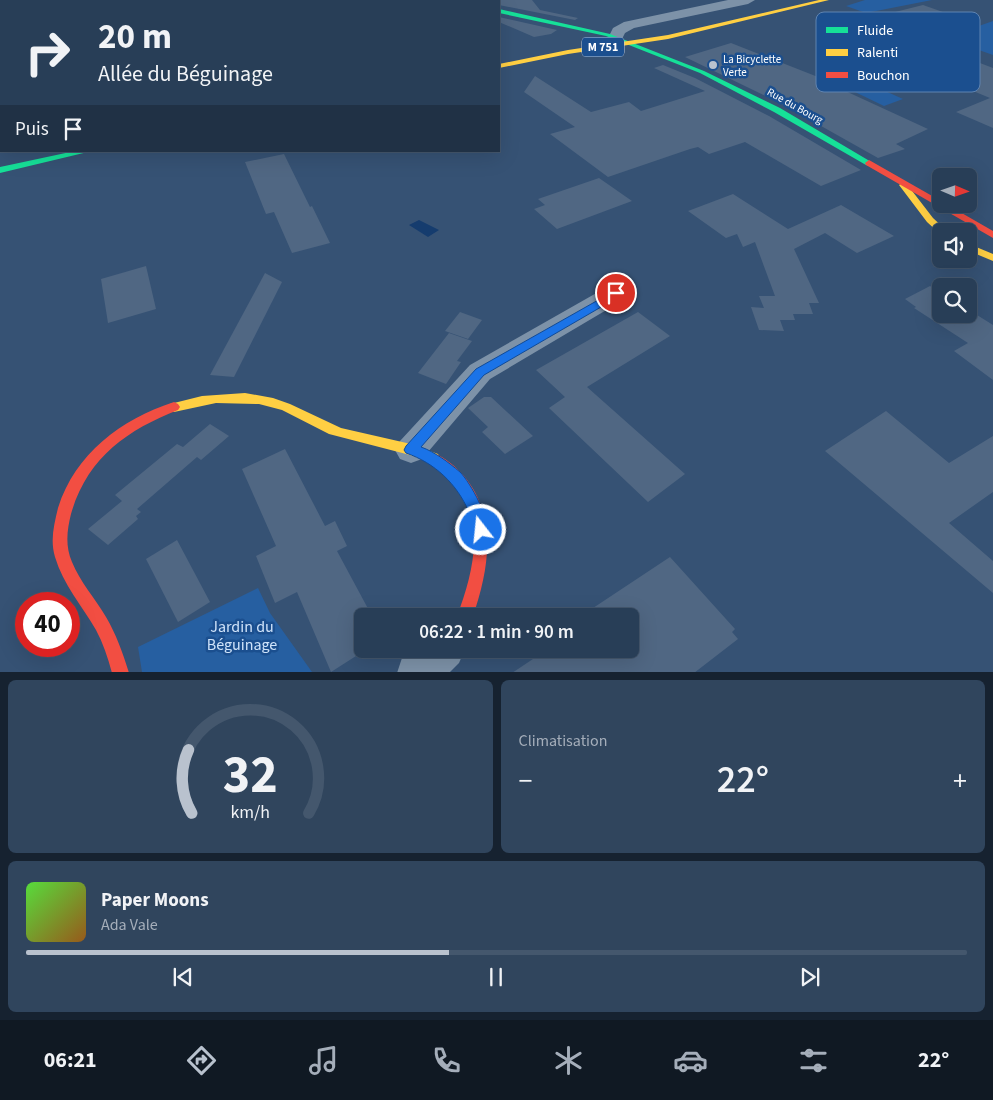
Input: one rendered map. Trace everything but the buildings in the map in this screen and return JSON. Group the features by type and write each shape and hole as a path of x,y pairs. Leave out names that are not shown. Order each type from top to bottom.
{"street":[{"path":"616,38 618,31 629,25 748,0"},
{"name":"M 751","path":"500,60 616,38 796,0"},
{"name":"M 751","path":"500,66 568,52 689,32 826,0"},
{"name":"Rue du Bourg","path":"500,11 581,28 616,38 686,66 766,104 920,191 993,235"},
{"name":"Rue du Bourg","path":"686,66 676,58 670,48 675,39 689,32"},
{"path":"0,162 49,152"},
{"path":"0,170 83,152"},
{"name":"Rue du Bourg","path":"888,174 914,196 928,221 932,224"},
{"path":"977,250 993,258"},
{"path":"411,450 480,372 616,293"},
{"path":"121,672 103,628 70,575 62,555 59,536 62,513 70,491 85,467 110,442 130,427 173,407 190,402 234,397 271,401 285,405 329,429 428,455 456,478 476,512 483,547 474,596 469,608"},
{"path":"417,672 434,658"}],"green space":[{"path":"865,0 932,0 871,12 863,12 846,6"},
{"path":"993,21 993,55 980,50 980,26"},
{"path":"855,92 887,92 903,99 884,106"},
{"name":"Jardin du Béguinage","path":"258,588 270,613 312,672 142,672 138,647"}],"shaded area":[{"path":"419,220 439,230 428,237 409,225"}],"traffic: fast":[{"path":"500,11 608,35 702,72 777,110 869,163"},
{"path":"0,170 83,152"}],"traffic: slow":[{"path":"500,66 568,52 668,37 826,0"},
{"path":"903,185 933,223"},
{"path":"977,251 993,258"},
{"path":"174,407 216,398 259,399 286,407 334,431 411,449 433,458"}],"traffic: jam":[{"path":"869,163 993,235"},
{"path":"121,672 105,630 67,569 60,544 62,523 69,497 78,479 104,447 137,423 174,407"},
{"path":"433,458 453,473 467,490 476,509 480,529 481,551 478,573 468,608"}],"place":[{"name":"La Bicyclette Verte","path":"713,65"}],"route":[{"path":"481,530 476,512 468,495 456,478 428,455 411,450 480,372 616,293"}]}
